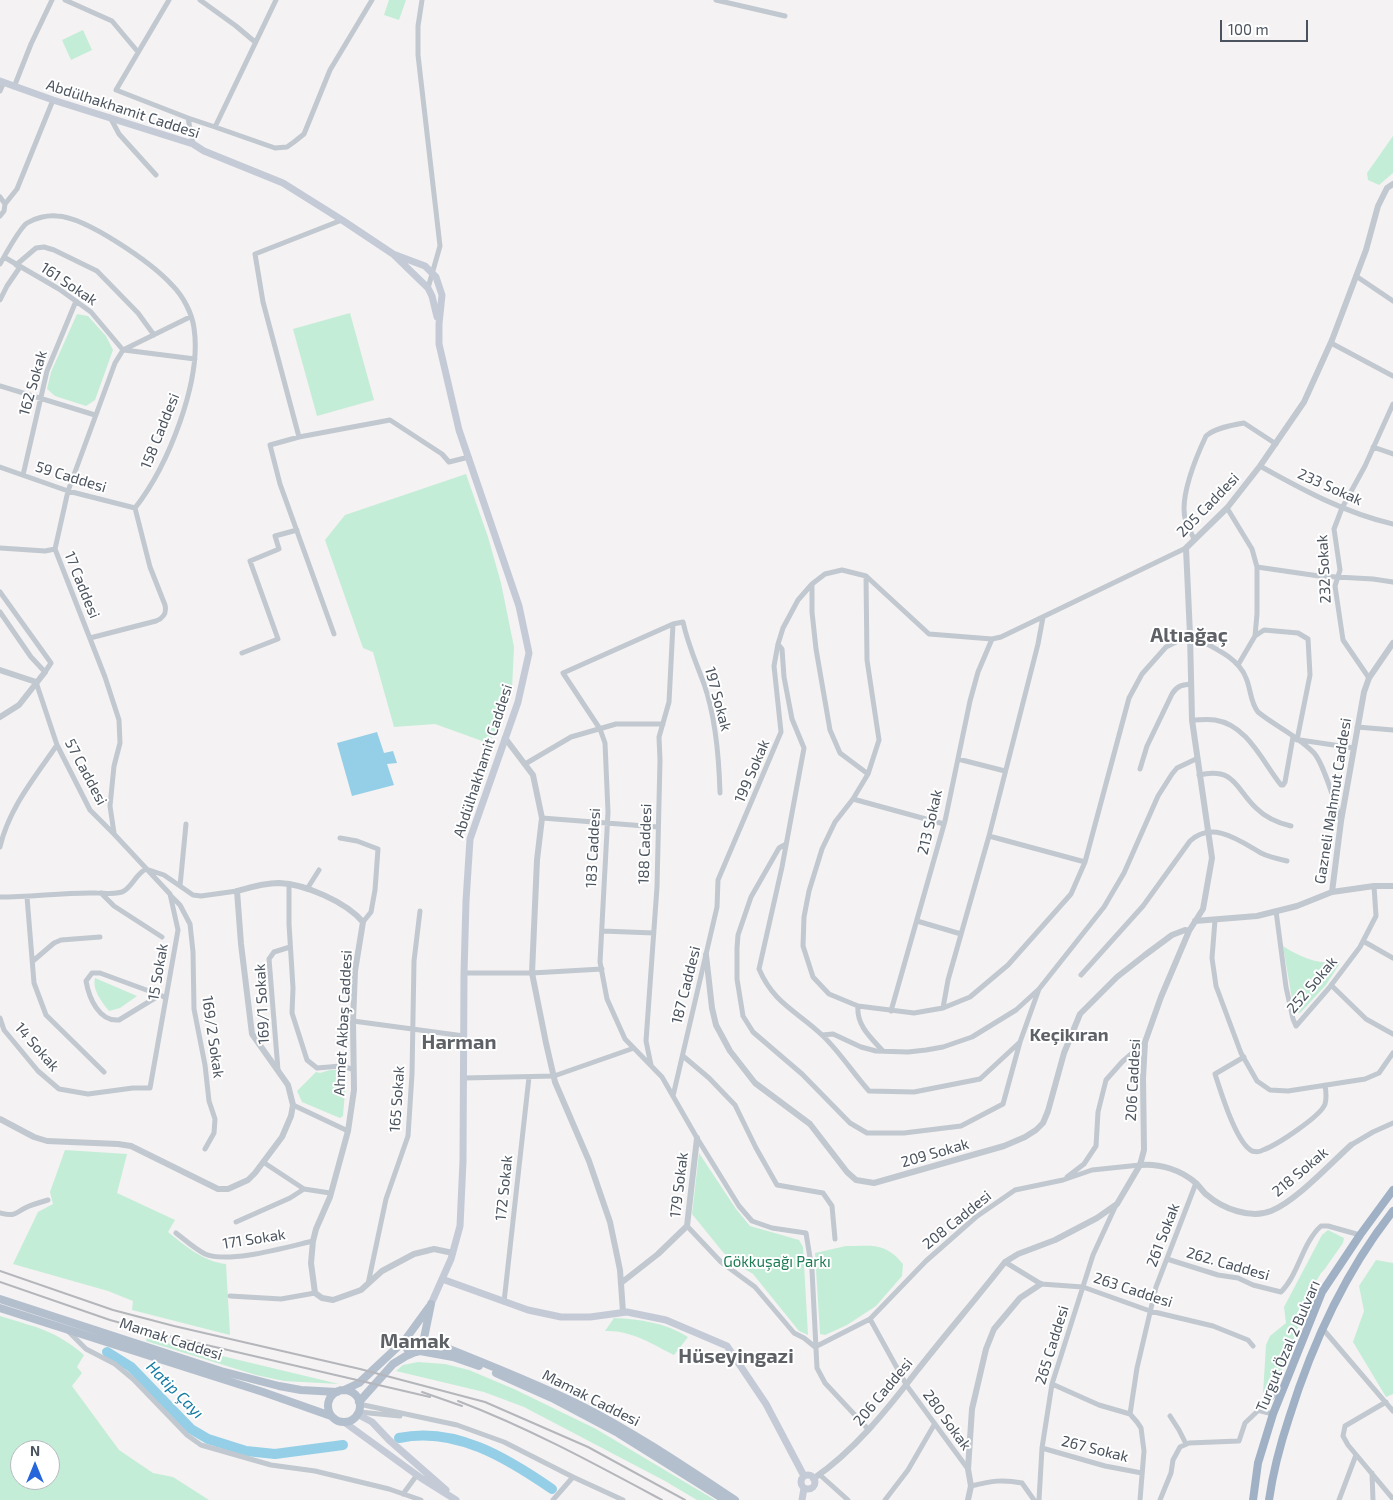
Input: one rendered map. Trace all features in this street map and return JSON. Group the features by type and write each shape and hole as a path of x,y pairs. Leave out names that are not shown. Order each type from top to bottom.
{"highway":[{"name":"Turgut Özal 2 Bulvarı","path":"1253,1500 1258,1463 1273,1414 1322,1292 1393,1190"},
{"name":"Turgut Özal 2 Bulvarı","path":"1268,1500 1276,1463 1299,1385 1322,1328 1359,1261 1393,1211"}],"main road":[{"name":"Abdülhakhamit Caddesi","path":"2,81 52,100 193,144 204,151 283,183 393,254 428,288 439,324"},
{"name":"Abdülhakhamit Caddesi","path":"393,254 425,266 432,274"},
{"path":"432,274 436,278 442,295"},
{"name":"Abdülhakhamit Caddesi","path":"431,1304 453,1253 460,1226 464,1078 464,973 470,839 518,702 529,654 519,606 459,430 439,344 442,295"},
{"path":"442,1280 528,1310 561,1316 590,1317 623,1312 666,1320 727,1346 766,1404 804,1476"},
{"name":"Mamak Caddesi","path":"0,1299 220,1371 294,1388 339,1391"},
{"path":"431,1304 406,1338 359,1383 333,1395 328,1403 328,1408 331,1416 344,1422 417,1475 457,1500"},
{"path":"344,1422 353,1420 358,1413 359,1403 393,1364 406,1356 418,1352 425,1344 424,1338 431,1304"},
{"name":"Mamak Caddesi","path":"0,1308 331,1416"},
{"path":"406,1338 416,1333 424,1338"},
{"path":"406,1338 407,1349 418,1352"},
{"name":"Mamak Caddesi","path":"424,1338 524,1379 583,1407 678,1462 735,1500"},
{"name":"Mamak Caddesi","path":"418,1352 443,1355 472,1363 574,1408 618,1433 725,1500"},
{"path":"339,1391 351,1392 359,1403"},
{"path":"358,1413 372,1422 389,1440 457,1500"},
{"path":"804,1476 816,1477 812,1487 804,1488"},
{"path":"802,1500 804,1488 801,1482 804,1476"}],"street":[{"path":"14,87 31,44 52,0"},
{"path":"65,0 112,22 138,52"},
{"path":"169,0 116,90 188,118 275,148 287,147 304,134 330,70 372,0"},
{"path":"200,0 255,42"},
{"path":"215,127 276,0"},
{"path":"422,0 418,26 418,55 440,246 428,288"},
{"path":"716,0 785,16"},
{"path":"0,91 2,81"},
{"path":"0,216 5,204 17,189 52,100"},
{"path":"109,117 119,134 156,174"},
{"path":"188,118 193,144"},
{"path":"1390,186 1393,194"},
{"name":"205 Caddesi","path":"866,576 929,634 992,639 1001,637 1186,548 1227,508 1276,444 1304,402 1331,343 1366,250 1378,206 1390,186"},
{"path":"0,197 5,204"},
{"name":"158 Caddesi","path":"0,264 26,224 40,218 57,216 80,222 112,239 156,269 173,285 185,301 194,327 195,359 187,401 168,450 147,493 136,508"},
{"path":"300,437 263,302 255,254 342,220"},
{"path":"0,300 18,266 36,248 44,247 97,271 138,313 154,335"},
{"name":"161 Sokak","path":"4,257 59,289 91,312 123,350"},
{"path":"1356,276 1393,301"},
{"path":"432,296 442,295"},
{"name":"162 Sokak","path":"23,475 47,371 76,301"},
{"path":"123,350 190,317"},
{"path":"1331,343 1393,376"},
{"path":"123,350 195,359"},
{"name":"17 Caddesi","path":"114,834 110,806 114,766 120,743 119,720 90,638 55,549 68,491 115,363 123,350"},
{"path":"0,386 95,415"},
{"name":"232 Sokak","path":"1369,678 1344,640 1335,586 1340,570 1334,529 1342,508 1365,466 1393,404"},
{"path":"334,634 280,484 270,445 300,437 390,420 442,454 449,462 469,457"},
{"path":"1194,540 1185,521 1185,506 1192,469 1206,436 1209,433 1244,423 1276,444"},
{"path":"1373,447 1393,454"},
{"name":"233 Sokak","path":"1260,466 1308,493 1342,508 1372,519 1393,524"},
{"name":"59 Caddesi","path":"0,467 68,491 136,508"},
{"path":"90,638 156,621 163,618 166,612 166,605 150,567 136,508"},
{"path":"1227,508 1252,549 1257,567 1258,614 1255,636 1238,665"},
{"path":"242,653 278,639 250,561 279,549 275,536 297,530"},
{"path":"0,548 45,551 55,549"},
{"name":"206 Caddesi","path":"816,1477 846,1453 895,1402 1005,1262 1018,1254 1054,1240 1097,1218 1116,1204 1140,1166 1144,1150 1143,1078 1145,1042 1161,997 1189,931 1203,909 1212,858 1196,759 1192,720 1186,548"},
{"path":"1257,567 1319,576 1338,576 1393,582"},
{"name":"199 Sokak","path":"718,880 781,732 774,666 783,628 798,600 812,584 825,574 842,570 866,576"},
{"path":"866,576 867,660 879,740 868,774 854,799 835,822 822,849 804,917 803,946 813,976 829,994 858,1006 914,1013 943,1008 970,997 1008,965 1071,894 1085,862 1129,698 1142,674 1166,647 1190,635 1233,660 1247,678 1254,707 1268,720 1315,754 1341,821"},
{"path":"812,584 812,612 816,649 830,730 840,753 868,774"},
{"path":"0,592 51,664 19,705 0,717"},
{"path":"0,612 31,658 45,672"},
{"path":"943,1008 948,980 989,836 1038,644 1043,617"},
{"name":"197 Sokak","path":"673,624 682,622 688,644 704,685 720,759 720,793"},
{"path":"600,730 563,673 673,624"},
{"name":"188 Caddesi","path":"651,1066 646,1041 654,933 659,737 669,702 673,624"},
{"path":"1192,720 1215,720 1232,726 1240,732 1263,759 1281,785 1283,785 1310,675 1308,639 1298,633 1264,630 1255,636"},
{"name":"213 Sokak","path":"891,1010 944,824 970,701 978,672 992,639"},
{"name":"Gazneli Mahmut Caddesi","path":"1195,921 1257,916 1297,906 1332,892 1341,821 1364,692 1369,678 1393,643"},
{"path":"778,644 782,649 784,677 792,720 804,748 786,844 759,969 765,984 782,1003 822,1035 869,1091 914,1092 980,1079 1020,1042"},
{"path":"0,670 36,682"},
{"name":"57 Caddesi","path":"36,682 57,745 90,810 146,869"},
{"path":"1140,769 1148,746 1172,694 1176,688 1191,684"},
{"path":"525,764 571,737 616,724 663,724"},
{"path":"1357,727 1393,730"},
{"name":"183 Caddesi","path":"600,730 605,742 607,823 600,962 607,999 625,1040 634,1048"},
{"path":"505,738 533,775 542,818 537,860 532,973 554,1076 589,1162 610,1222 620,1270 623,1312"},
{"path":"1295,738 1354,748"},
{"path":"0,847 4,832 20,798 57,745"},
{"path":"958,759 1005,771"},
{"path":"822,1035 833,1034 861,1047 884,1052 926,1050 965,1040 985,1030 1016,1010 1039,989 1104,907 1168,779 1177,768 1196,759"},
{"path":"1200,775 1210,772 1224,774 1266,817 1291,826"},
{"path":"854,799 944,824"},
{"path":"542,818 658,827"},
{"path":"180,886 186,824"},
{"path":"1081,976 1143,906 1190,841 1198,836 1208,833 1225,833 1263,854 1287,861"},
{"path":"989,836 1085,862"},
{"path":"0,897 27,897 63,892 116,893 124,890 146,869 164,875 193,894 205,895 237,891 269,883 290,884 325,896 356,914 363,922 372,912 378,848 340,838"},
{"path":"786,844 779,848 752,897 738,935 737,979 743,1016 753,1032 802,1074 850,1123 866,1133 904,1133 962,1126 1003,1104 1020,1042 1039,989"},
{"path":"146,869 170,894"},
{"path":"307,889 319,870"},
{"name":"187 Caddesi","path":"673,1096 717,907 718,880"},
{"path":"290,884 292,1013 307,1060 317,1068 341,1066 352,1069"},
{"path":"1332,892 1374,886 1393,886"},
{"name":"252 Sokak","path":"1276,911 1286,987 1296,1026 1331,985 1363,941 1376,916 1374,886"},
{"path":"0,1118 34,1137 47,1141 131,1146 218,1189 228,1189 248,1180 282,1137 291,1116 293,1105 288,1084 252,1034 241,944 237,891"},
{"path":"101,893 114,906 162,937"},
{"name":"15 Sokak","path":"150,1088 178,930 170,894"},
{"name":"169/2 Sokak","path":"170,894 180,905 190,924 193,952 194,1010 205,1065 209,1101 215,1119 214,1133 205,1149"},
{"path":"27,897 34,983 46,1015 104,1072"},
{"name":"165 Sokak","path":"368,1284 386,1199 408,1136 412,1074 414,961 420,911"},
{"path":"1214,920 1212,948 1214,974 1227,1017 1244,1057 1257,1081 1270,1090 1288,1091 1358,1080 1372,1076 1383,1068 1393,1053"},
{"path":"917,921 961,934"},
{"name":"Ahmet Akbaş Caddesi","path":"315,1293 311,1263 313,1241 330,1193 348,1131 354,1090 352,1069 353,1021 356,971 363,922"},
{"name":"209 Sokak","path":"706,955 712,1008 716,1025 730,1051 755,1083 810,1124 847,1172 856,1180 874,1183 1004,1146 1036,1130 1043,1123 1048,1111 1064,1053 1080,1014 1116,977 1145,954 1172,935 1185,930 1189,931"},
{"path":"602,931 654,933"},
{"path":"33,961 54,943 61,940 100,937"},
{"path":"1363,941 1393,958"},
{"name":"169/1 Sokak","path":"278,1071 269,959 274,952 290,947"},
{"path":"464,973 532,973 602,969"},
{"path":"160,995 119,1020 114,1021 106,1018 96,1007 89,996 86,982 92,973 100,973 160,995 166,998"},
{"path":"1331,985 1366,1020 1393,1034"},
{"path":"858,1006 857,1016 864,1030 884,1052"},
{"name":"14 Sokak","path":"0,1018 4,1030 38,1071 60,1089 88,1094 134,1088 150,1088"},
{"path":"353,1021 464,1036"},
{"path":"1063,1180 1084,1164 1096,1146 1098,1112 1106,1080 1145,1042"},
{"path":"464,1078 554,1076 634,1048"},
{"name":"179 Sokak","path":"620,1283 658,1254 687,1226 697,1138 662,1077 634,1048"},
{"path":"683,1056 709,1078 735,1105 777,1185 822,1193 832,1206 835,1239"},
{"path":"1244,1057 1215,1074 1230,1117 1243,1144 1252,1151 1263,1150 1290,1135 1316,1115 1325,1104 1325,1084"},
{"name":"172 Sokak","path":"504,1302 529,1077"},
{"path":"293,1105 348,1131"},
{"name":"218 Sokak","path":"1140,1166 1152,1164 1176,1171 1196,1183 1207,1196 1224,1206 1240,1212 1259,1214 1270,1212 1307,1186 1351,1144 1393,1123"},
{"path":"697,1138 739,1206 752,1221 772,1228 806,1233 812,1270 816,1368 825,1383 868,1429"},
{"path":"263,1162 304,1189 330,1193"},
{"name":"208 Caddesi","path":"815,1346 870,1319 926,1261 976,1217 1015,1190 1063,1180 1092,1170 1140,1166"},
{"name":"261 Sokak","path":"1130,1414 1132,1393 1156,1287 1196,1183"},
{"path":"236,1222 290,1198 304,1189"},
{"path":"0,1213 17,1214 26,1207 48,1200"},
{"name":"265 Caddesi","path":"1039,1500 1042,1448 1052,1384 1093,1255 1116,1204"},
{"path":"687,1226 721,1262 755,1287 794,1333 815,1346"},
{"name":"262. Caddesi","path":"1167,1259 1281,1292 1289,1284 1308,1245 1317,1229 1321,1226 1328,1226 1360,1235"},
{"name":"171 Sokak","path":"176,1233 204,1253 216,1257 240,1256 313,1241"},
{"path":"230,1296 281,1299 315,1293 322,1298 333,1300 361,1290 382,1271 414,1254 434,1250 453,1253"},
{"name":"263 Caddesi","path":"1005,1262 1041,1284 1083,1287 1150,1311 1213,1326 1248,1340 1253,1346"},
{"path":"968,1500 972,1486 968,1470 972,1409 986,1349 994,1329 1020,1298 1041,1284"},
{"name":"280 Sokak","path":"870,1319 907,1386 968,1470"},
{"path":"1322,1328 1393,1411"},
{"path":"65,1329 86,1349 115,1364 133,1379 188,1436 201,1445 271,1465 315,1471 421,1500"},
{"path":"1052,1384 1106,1407 1130,1414 1141,1428 1144,1451 1140,1500"},
{"path":"1160,1500 1171,1474 1173,1460 1180,1447 1186,1444 1238,1441 1245,1423 1286,1384"},
{"path":"1386,1402 1345,1426 1343,1436 1348,1446 1393,1498"},
{"path":"359,1403 457,1425 504,1442 623,1500"},
{"path":"1258,1410 1273,1414"},
{"path":"358,1413 421,1418"},
{"path":"1170,1416 1186,1444"},
{"path":"885,1500 908,1470 934,1425"},
{"name":"267 Sokak","path":"1042,1448 1105,1466 1142,1473"},
{"path":"1339,1500 1356,1455"},
{"path":"1372,1474 1373,1500"},
{"path":"402,1494 417,1475"},
{"path":"554,1500 573,1477"},
{"path":"816,1477 848,1500"},
{"path":"972,1486 996,1480 1009,1480 1022,1483 1034,1500"}],"green space":[{"path":"389,0 406,0 399,20 384,15"},
{"path":"83,30 92,50 71,60 62,40"},
{"path":"1393,136 1393,173 1379,185 1368,180 1367,173"},
{"path":"350,313 374,400 317,416 293,329"},
{"path":"77,314 88,316 106,336 113,350 95,400 86,406 55,396 47,389 51,372"},
{"path":"466,474 488,537 501,583 514,647 512,689 496,735 485,742 435,724 394,727 373,652 363,648 325,540 345,515"},
{"path":"1283,946 1296,954 1310,959 1340,963 1326,985 1300,1013 1294,1011"},
{"path":"95,978 137,996 120,1008 109,1011 96,991"},
{"path":"340,1070 346,1080 343,1116 340,1118 302,1102 297,1091 316,1072 320,1073"},
{"path":"65,1150 127,1154 117,1193 175,1220 168,1232 202,1256 218,1263 226,1264 230,1335 132,1310 133,1301 108,1291 13,1264 38,1212 53,1204 50,1192"},
{"name":"Gökkuşağı Parkı","path":"699,1153 736,1209 750,1226 799,1240 803,1247 808,1335 799,1331 753,1274 733,1262 722,1251 692,1214"},
{"path":"1328,1230 1344,1238 1343,1243 1321,1273 1294,1319 1298,1328 1284,1364 1275,1381 1263,1394 1266,1345 1270,1336 1286,1323 1284,1307 1322,1235"},
{"path":"846,1246 878,1247 890,1252 903,1264 902,1276 876,1306 847,1325 825,1335 820,1334 815,1253"},
{"path":"1376,1260 1393,1263 1393,1394 1386,1397 1353,1342 1364,1311 1359,1286"},
{"path":"0,1316 54,1335 84,1355 77,1367 82,1373 72,1386 119,1450 153,1473 173,1477 209,1500 0,1500"},
{"path":"614,1318 652,1323 671,1328 688,1337 674,1355 632,1335 605,1331"},
{"path":"147,1338 339,1384 284,1381 256,1375 146,1341"},
{"path":"418,1362 445,1364 469,1370 514,1389 596,1429 715,1500 697,1500 665,1481 524,1407 484,1392 396,1371 403,1365"}],"water":[{"path":"377,732 384,753 393,751 397,763 387,764 394,785 352,796 337,743"}],"waterway":[{"name":"Hatip Çayı","path":"107,1352 131,1367 191,1429 208,1439 246,1451 275,1454 343,1445"},
{"name":"Hatip Çayı","path":"399,1438 420,1435 440,1437 480,1447 517,1466 552,1489"}],"railway":[{"path":"0,1271 113,1310 360,1369 485,1402 588,1447 685,1500"},
{"path":"0,1282 110,1320 172,1337 430,1397"},
{"path":"422,1392 462,1406"},
{"path":"458,1401 536,1435 662,1500"}],"district":[{"name":"Altıağaç","path":"1189,635"},
{"name":"Keçikıran","path":"1069,1035"},
{"name":"Harman","path":"459,1042"},
{"name":"Mamak","path":"415,1341"},
{"name":"Hüseyingazi","path":"736,1356"}]}
